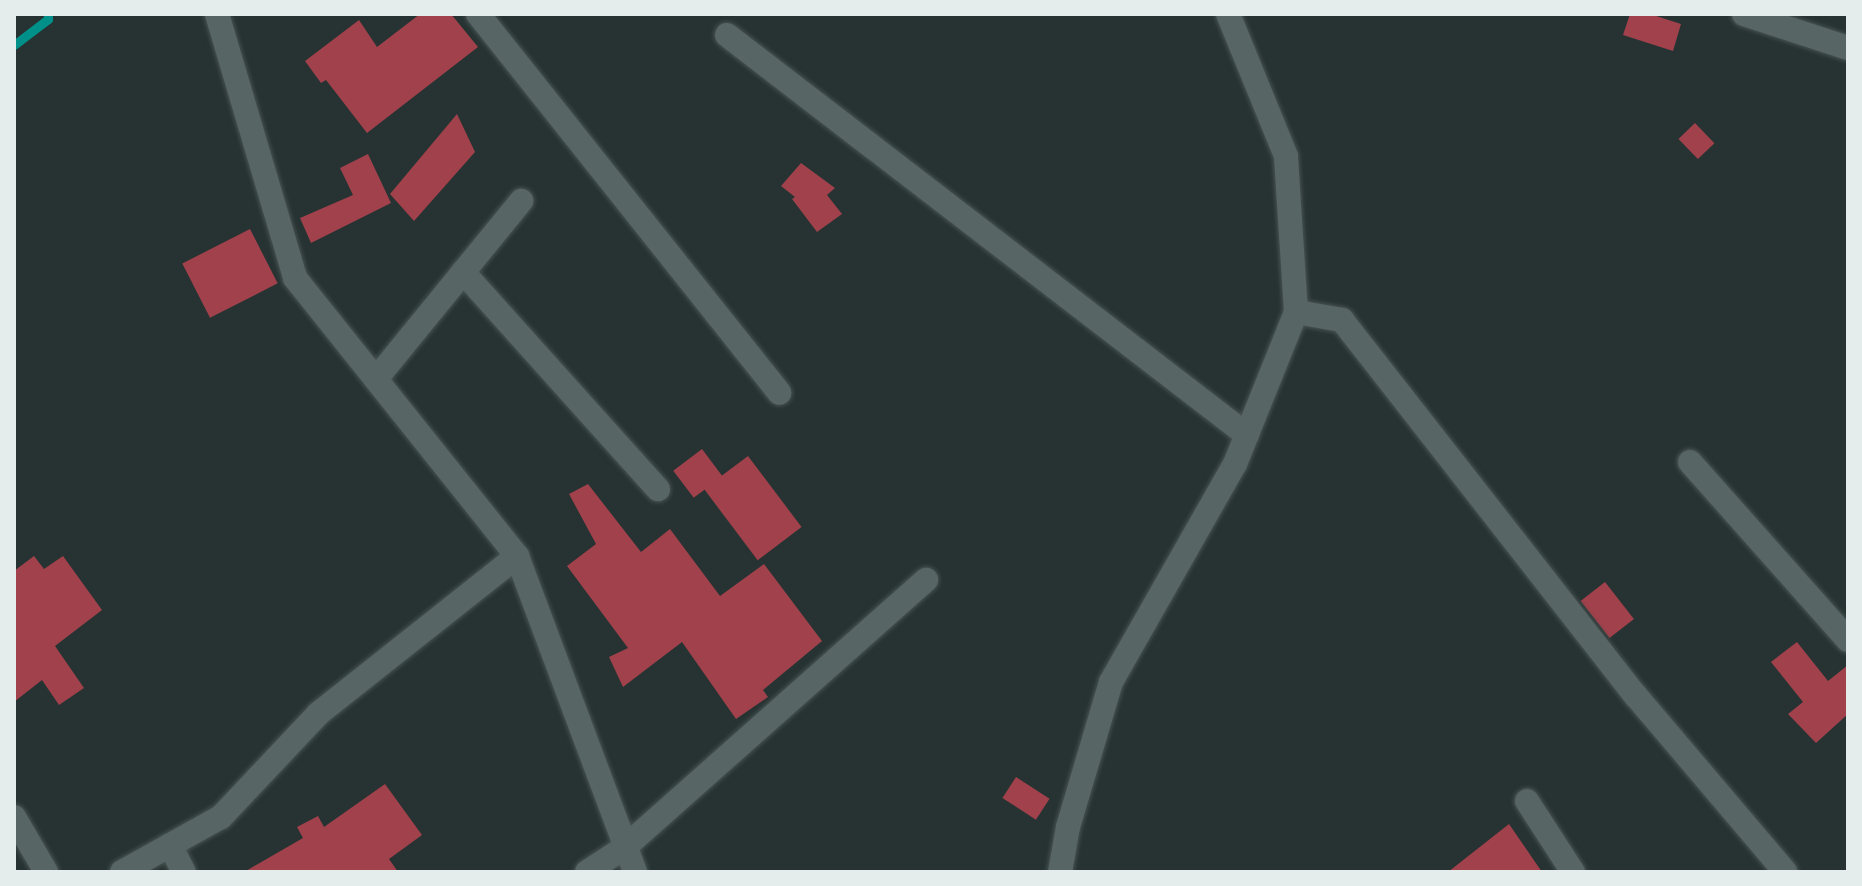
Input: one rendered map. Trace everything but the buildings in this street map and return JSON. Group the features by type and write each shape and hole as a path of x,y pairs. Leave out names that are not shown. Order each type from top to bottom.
{"street":[{"path":"217,14 295,278 517,556 635,872"},
{"path":"478,14 779,393"},
{"path":"1060,872 1068,827 1111,682 1235,464 1296,312 1286,156 1228,14"},
{"path":"1744,14 1848,48"},
{"path":"727,35 1247,435"},
{"path":"376,379 521,201"},
{"path":"463,272 658,489"},
{"path":"1296,312 1342,320 1636,696 1785,872"},
{"path":"1690,462 1848,640"},
{"path":"122,872 221,817 318,714 517,556"},
{"path":"587,872 624,848 926,580"},
{"path":"1527,801 1573,872"},
{"path":"14,817 46,872"},
{"path":"170,845 184,872"}],"waterway":[{"path":"14,45 48,19 48,14"}]}
